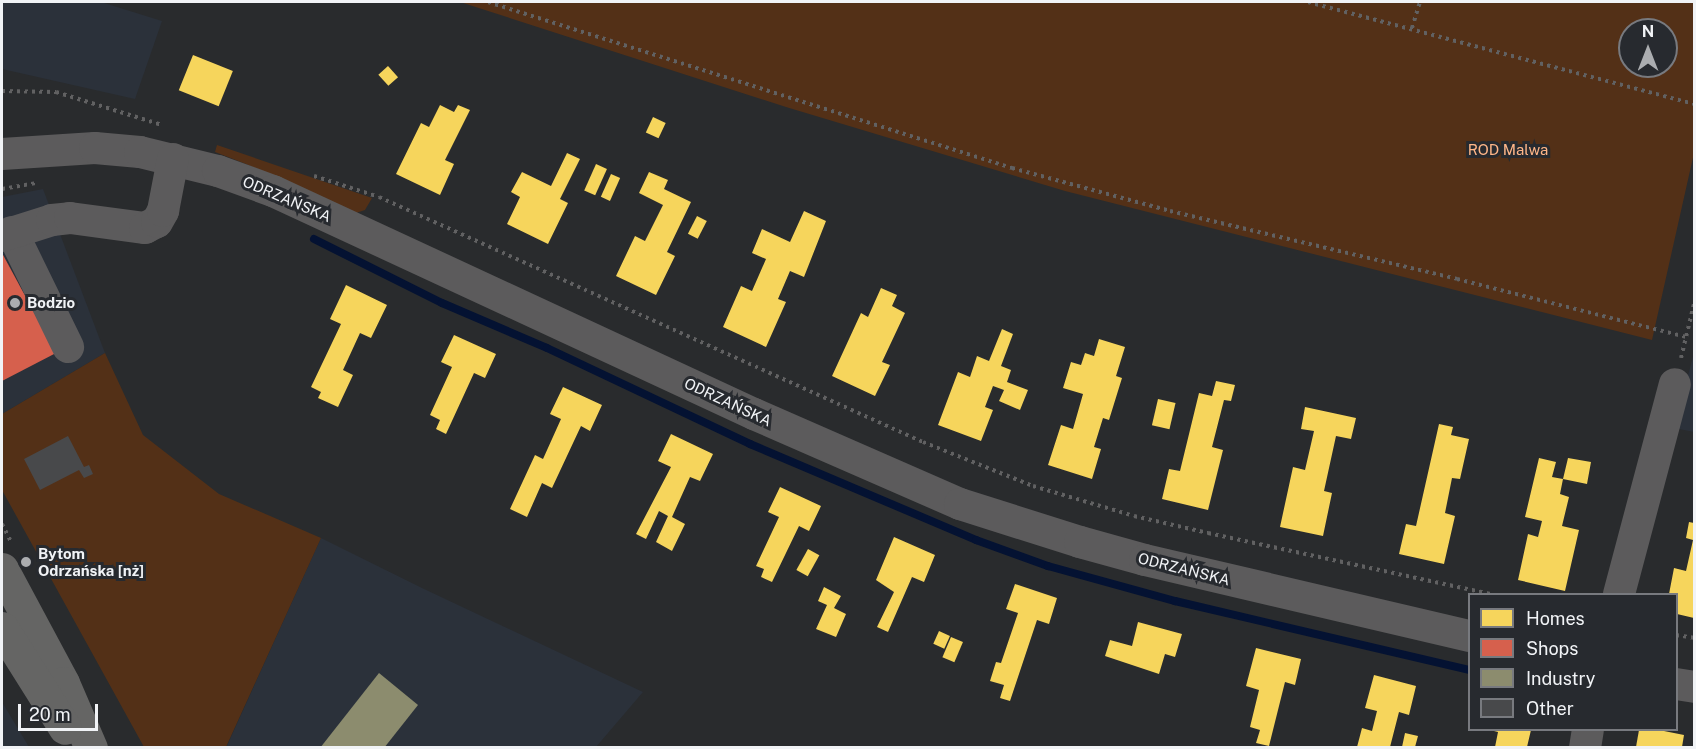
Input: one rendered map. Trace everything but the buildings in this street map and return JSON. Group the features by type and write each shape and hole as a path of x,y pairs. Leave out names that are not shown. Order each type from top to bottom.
{"main road":[{"path":"2,569 63,683 91,747"},
{"path":"2,628 79,747"}],"street":[{"name":"ODRZAŃSKA","path":"2,154 95,148 140,152 218,171 273,192 740,408 960,504 1145,560 1468,636"},
{"path":"68,347 7,234 52,220 70,218 145,228 157,222 164,212 173,159"},
{"path":"1619,593 1675,384"},
{"path":"1678,684 1695,687"},
{"path":"1585,747 1588,731"}],"path":[{"path":"488,2 1045,177 1170,212 1457,279 1687,337"},
{"path":"1308,2 1695,104"},
{"path":"1412,28 1420,2"},
{"path":"305,172 379,197 914,438 1033,486 1187,528 1485,593"},
{"path":"2,189 37,183"},
{"path":"1675,384 1695,304"},
{"path":"1678,635 1695,638"}],"shaded area":[{"path":"2,2 101,2 162,21 135,99 2,69"},
{"path":"43,189 105,353 2,414 2,197"},
{"path":"1694,353 1694,432 1674,428"},
{"path":"321,538 643,692 596,747 226,748"},
{"path":"2,702 29,747 2,747"}],"green space":[{"name":"ROD Malwa","path":"460,2 1694,2 1694,153 1652,340 1065,191 786,107"},
{"path":"217,145 372,198 365,210 356,213 215,152"},
{"path":"105,353 143,435 219,494 321,538 226,747 144,747 2,490 2,414"}],"waterway":[{"path":"314,239 442,303 547,348 750,444 976,540 1048,566 1175,601 1468,670"}],"place":[{"name":"Bodzio","path":"15,303"},
{"name":"Bytom Odrzańska [nż]","path":"26,562"}]}
